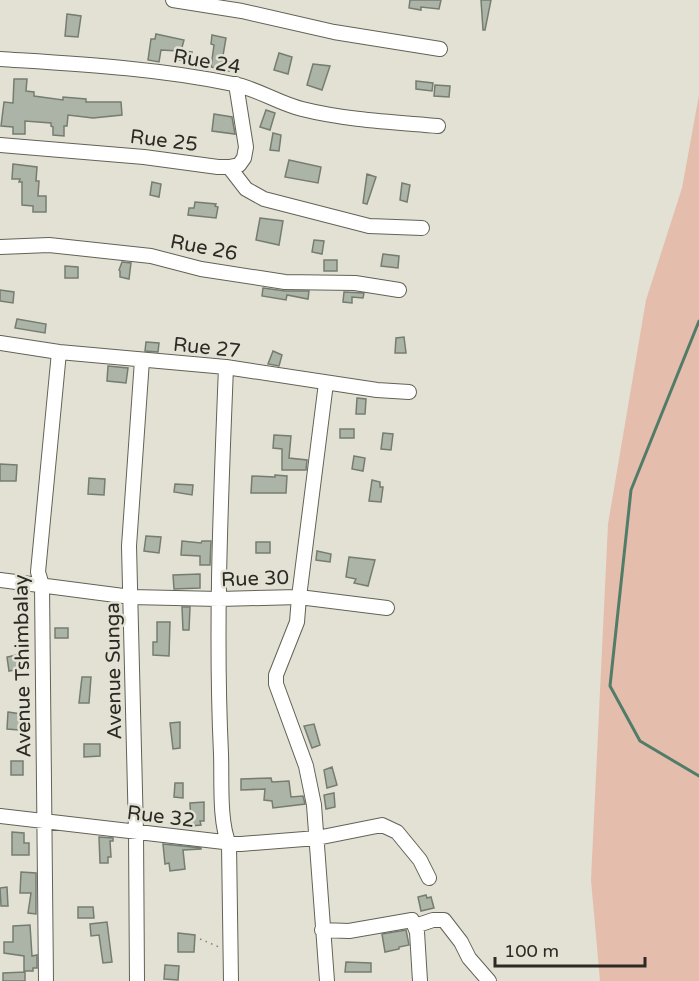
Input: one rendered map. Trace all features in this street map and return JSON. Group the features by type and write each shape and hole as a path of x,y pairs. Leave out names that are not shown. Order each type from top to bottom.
{"street":[{"path":"173,0 242,11 334,32 440,49"},
{"name":"Rue 24","path":"0,58 132,70 236,84 300,108 342,117 438,126"},
{"path":"236,84 246,147 244,158 239,165 229,168 246,189 264,199 369,226 422,228"},
{"name":"Rue 25","path":"0,145 144,157 229,168"},
{"name":"Rue 26","path":"0,247 49,245 151,256 201,269 285,282 355,283 399,290"},
{"name":"Rue 27","path":"0,343 59,352 226,367 326,383 410,392"},
{"name":"Avenue Tshimbalay","path":"46,981 42,585 38,572 59,352"},
{"name":"Avenue Sunga","path":"137,981 129,546 142,360"},
{"path":"226,367 219,599 219,725 224,825 229,844 231,981"},
{"name":"Rue 30","path":"0,580 131,597 219,599 299,597 326,383"},
{"path":"327,981 314,805 306,766 276,684 276,675 297,622 299,597 387,608"},
{"name":"Rue 32","path":"0,816 229,844 317,838 382,825 397,832 420,860 429,878"},
{"path":"322,930 349,931 409,920 414,922 420,981"},
{"path":"416,926 433,920 444,920 489,981"}],"path":[{"path":"200,939 231,954"}],"shaded area":[{"path":"699,95 699,981 600,981 591,880 608,524 646,300 682,188"}],"building":[{"path":"410,0 441,0 439,9 421,7 421,10 409,8"},
{"path":"481,0 491,0 485,30 483,30"},
{"path":"67,14 81,16 78,37 65,36"},
{"path":"156,34 184,40 181,51 192,52 191,61 178,60 179,51 161,50 159,62 148,60 151,39 155,39"},
{"path":"212,35 226,38 222,61 230,62 229,71 211,67 214,45 211,44"},
{"path":"279,53 292,57 288,74 274,70"},
{"path":"313,64 330,66 322,90 307,85"},
{"path":"14,79 27,79 26,91 34,92 34,96 63,100 63,97 86,99 86,102 121,102 122,115 93,118 68,115 67,126 64,126 64,136 53,135 51,123 25,121 25,134 13,134 13,127 1,126 4,102 13,103"},
{"path":"416,81 433,83 432,91 416,89"},
{"path":"435,85 450,86 449,97 434,96"},
{"path":"266,110 275,113 270,130 260,127"},
{"path":"214,114 232,117 235,134 212,131"},
{"path":"273,133 281,135 279,151 270,150"},
{"path":"289,160 321,167 318,183 285,177"},
{"path":"13,164 37,167 38,196 46,196 46,212 33,212 33,206 22,205 22,182 19,182 20,179 12,179"},
{"path":"367,174 376,177 367,204 363,203"},
{"path":"152,182 161,184 159,197 150,195"},
{"path":"402,183 410,185 407,202 400,200"},
{"path":"195,202 216,204 215,206 218,207 216,218 188,215 189,208 194,208"},
{"path":"260,218 283,221 279,245 256,240"},
{"path":"314,240 324,241 322,254 312,252"},
{"path":"383,254 399,256 398,268 381,266"},
{"path":"324,260 337,260 337,271 324,271"},
{"path":"122,262 131,263 129,279 120,277 119,270"},
{"path":"65,266 78,267 78,278 65,278"},
{"path":"263,288 309,291 308,299 287,295 286,300 262,296"},
{"path":"0,290 14,292 13,303 0,301"},
{"path":"344,292 364,293 363,298 352,297 352,303 343,302"},
{"path":"17,319 46,324 45,333 15,328"},
{"path":"404,337 406,353 395,353 396,338"},
{"path":"146,342 159,343 158,352 145,351"},
{"path":"273,351 282,355 279,366 268,364"},
{"path":"108,366 128,368 126,383 107,381"},
{"path":"357,398 366,399 365,414 356,414"},
{"path":"340,429 354,429 354,438 340,438"},
{"path":"383,433 393,434 391,450 381,449"},
{"path":"274,435 291,436 289,458 307,460 306,470 282,470 282,449 273,448"},
{"path":"354,456 365,458 363,471 352,469"},
{"path":"0,464 17,465 16,481 0,481"},
{"path":"275,475 287,476 286,493 251,493 252,476 275,477"},
{"path":"89,478 105,479 104,495 88,494"},
{"path":"372,480 380,482 380,487 383,487 381,502 369,501"},
{"path":"175,484 193,485 192,495 174,492"},
{"path":"146,536 161,537 159,553 144,551"},
{"path":"182,541 201,543 211,541 210,565 200,565 200,556 181,555"},
{"path":"256,542 270,542 270,553 256,553"},
{"path":"317,551 331,554 330,562 316,560"},
{"path":"349,557 375,560 368,586 354,583 356,579 346,577"},
{"path":"200,574 200,588 174,589 173,575"},
{"path":"182,607 190,607 189,630 183,630"},
{"path":"157,622 170,622 169,656 153,655 153,642 157,642"},
{"path":"55,628 68,628 68,638 55,638"},
{"path":"17,655 20,669 9,671 7,657"},
{"path":"82,677 91,677 89,703 79,703"},
{"path":"8,712 21,714 19,730 7,729"},
{"path":"180,722 180,748 173,749 170,723"},
{"path":"314,724 320,745 312,748 304,726"},
{"path":"84,744 100,744 100,756 84,757"},
{"path":"11,761 23,761 23,775 11,775"},
{"path":"332,767 337,785 327,788 324,770"},
{"path":"271,778 272,782 289,781 291,797 303,796 305,804 273,808 272,801 264,800 265,789 241,790 241,779"},
{"path":"175,783 183,783 183,798 174,797"},
{"path":"334,793 335,807 326,809 324,795"},
{"path":"204,802 204,821 200,821 201,825 191,826 190,803"},
{"path":"12,832 24,833 24,843 29,843 29,855 12,855"},
{"path":"99,837 113,838 113,841 110,841 111,857 108,857 108,863 100,863"},
{"path":"163,844 201,849 183,850 185,869 170,871 169,863 165,864"},
{"path":"21,872 36,873 36,914 28,913 31,893 20,893"},
{"path":"7,887 8,906 1,906 0,888"},
{"path":"426,895 427,898 431,897 434,908 421,911 418,897"},
{"path":"78,907 93,907 94,918 78,918"},
{"path":"107,922 112,962 103,963 99,935 91,936 90,924"},
{"path":"30,925 32,956 37,955 37,968 33,968 33,971 24,971 24,956 4,953 4,942 13,942 13,926"},
{"path":"406,930 409,945 385,952 382,934"},
{"path":"178,933 195,935 194,952 178,952"},
{"path":"346,962 371,963 371,972 345,972"},
{"path":"165,965 179,966 178,980 164,979"},
{"path":"25,972 25,981 3,981 3,973"}],"waterway":[{"path":"699,321 631,490 610,686 640,741 699,776"}]}
